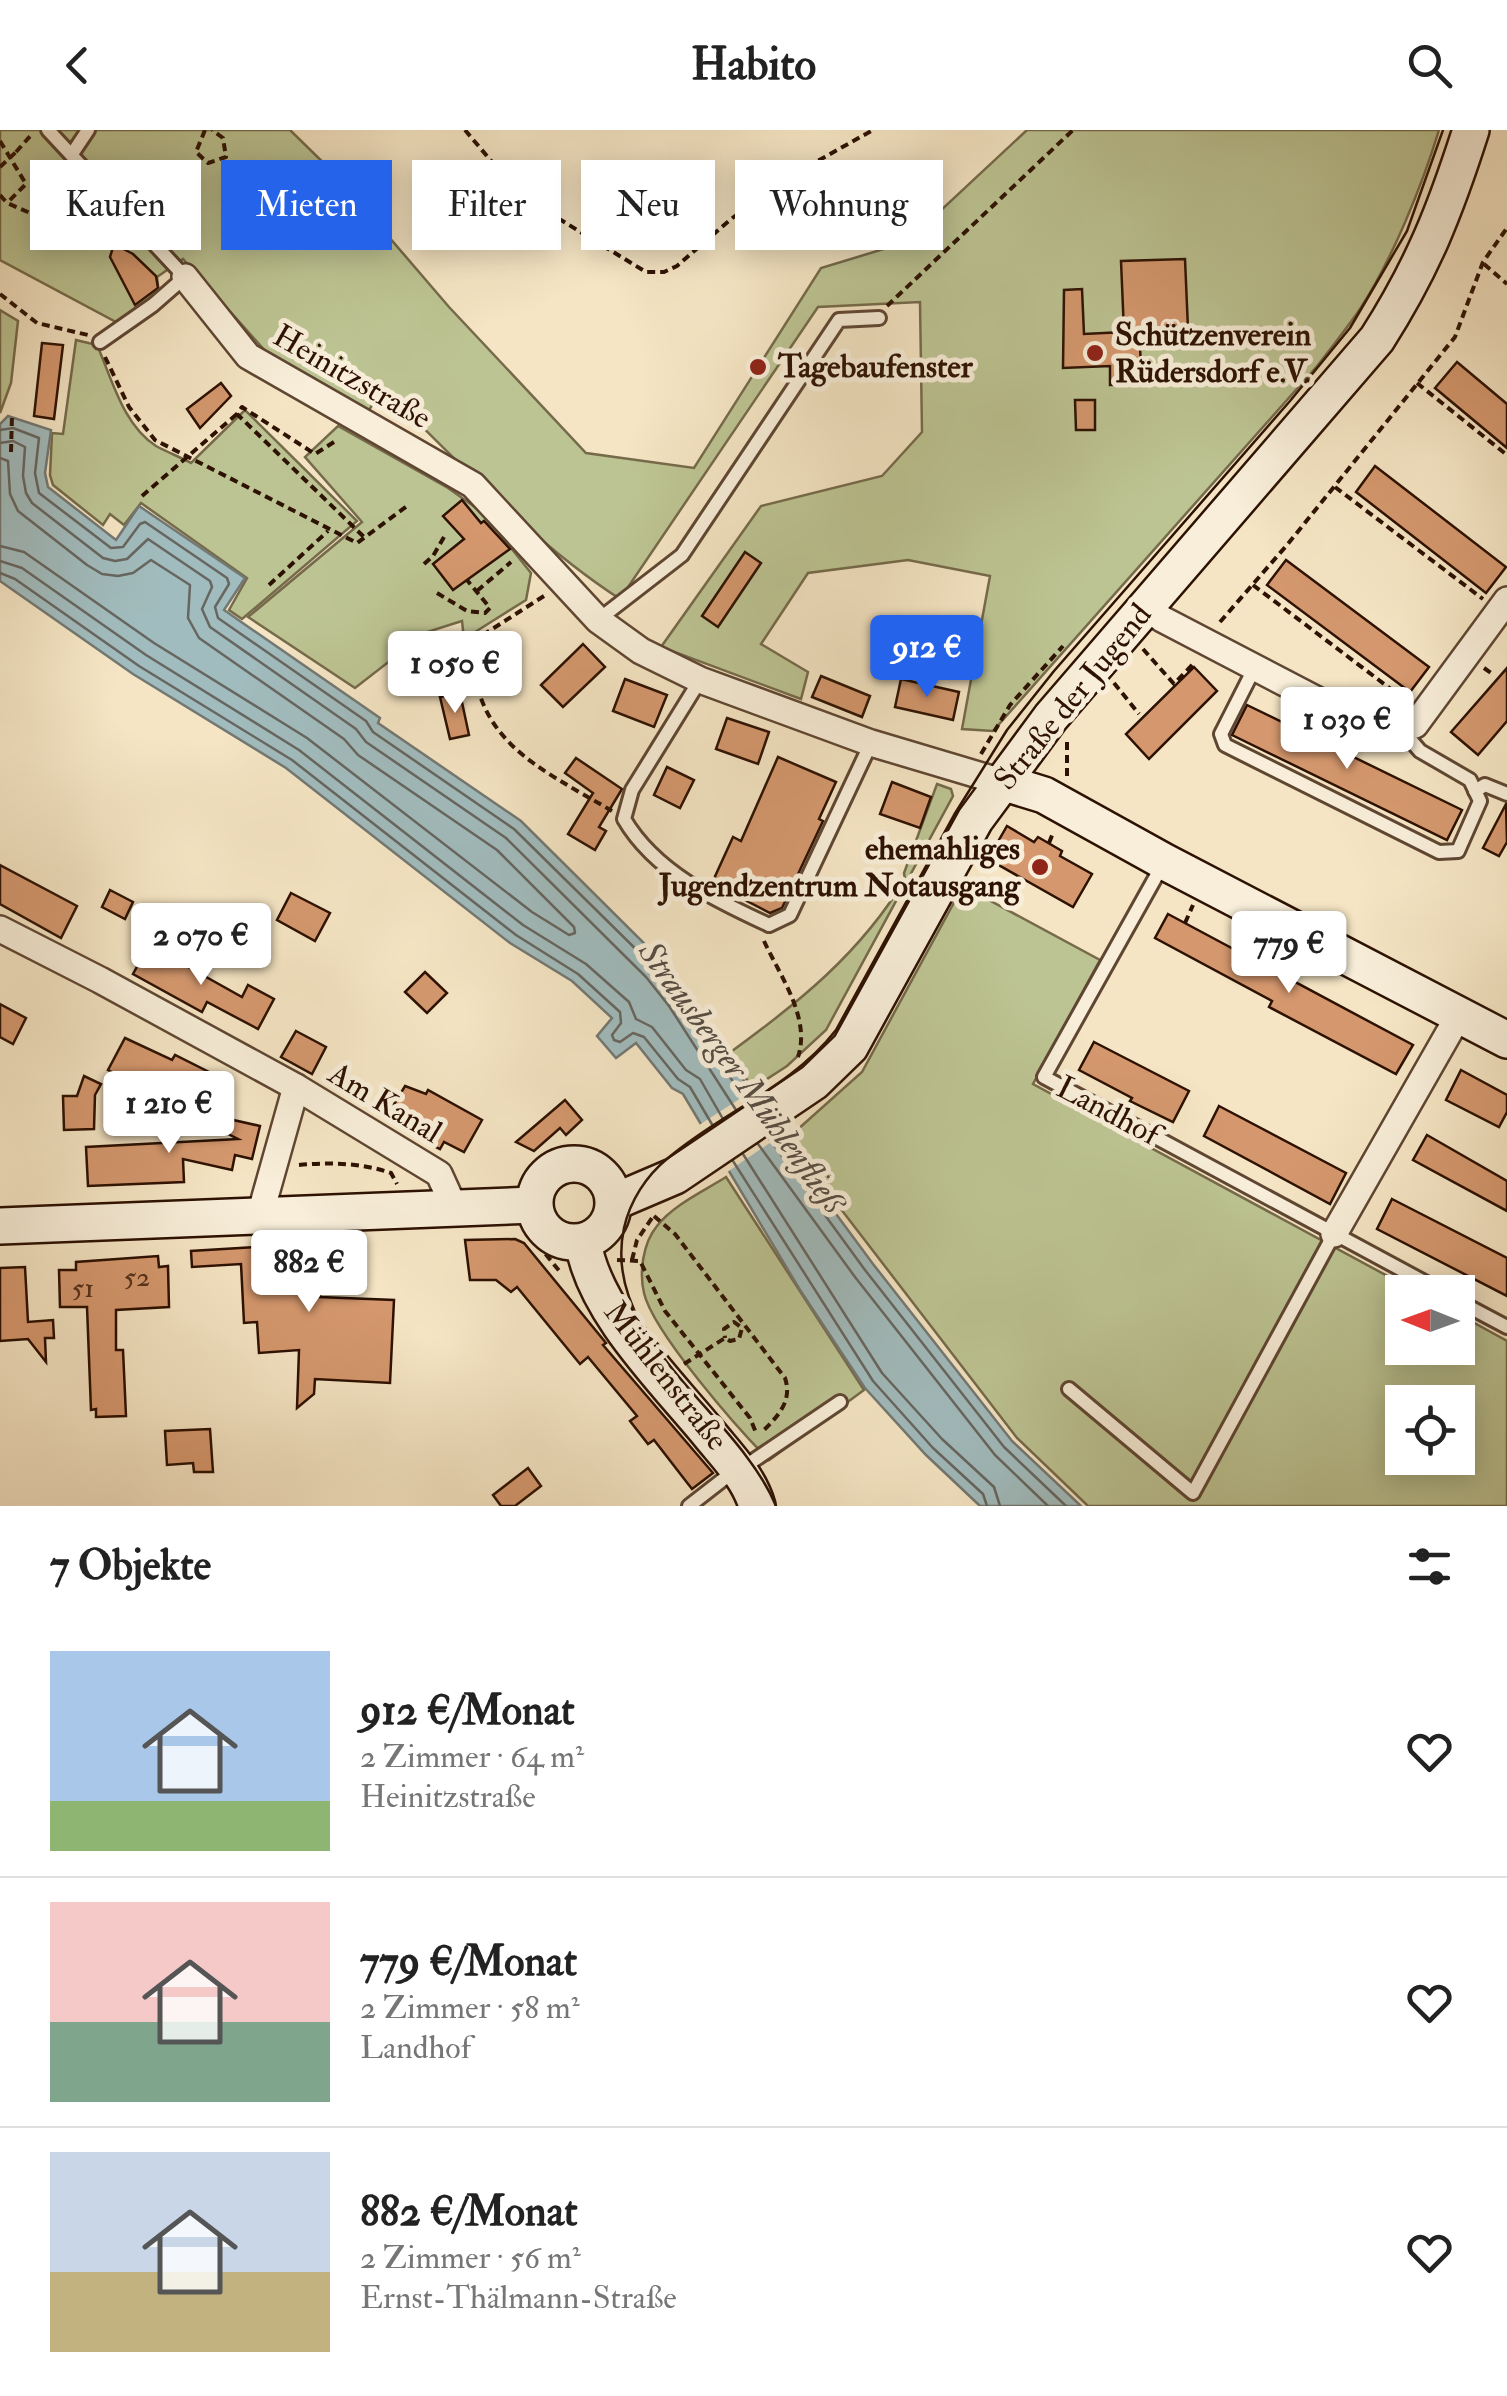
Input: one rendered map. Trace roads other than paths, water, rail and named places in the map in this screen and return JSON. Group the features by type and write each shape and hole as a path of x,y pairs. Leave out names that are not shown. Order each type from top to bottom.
{"main road":[{"name":"Straße der Jugend","path":"614,1202 675,1176 798,1078 850,1046 962,842 986,778 1052,717 1377,339 1430,248 1471,130"},
{"path":"986,778 1044,795 1164,862 1507,1040"},
{"path":"0,1226 454,1207 526,1218 536,1216 550,1234 583,1242 605,1227 614,1202 606,1178 585,1164 560,1166 541,1181 526,1218"},
{"name":"Mühlenstraße","path":"583,1242 591,1274 629,1336 738,1469 758,1506"}],"street":[{"name":"Heinitzstraße","path":"184,277 248,356 474,485 598,620 641,651 700,680 871,743 986,778"},
{"path":"1147,607 1162,619 1372,726 1401,728 1416,725 1503,605"},
{"name":"Am Kanal","path":"0,929 296,1087 439,1174 454,1207"},
{"path":"1334,1234 1458,1015"},
{"path":"260,1215 296,1087"}],"lane":[{"name":"Heinitzstraße","path":"48,130 184,277"},
{"path":"72,154 88,130"},
{"path":"100,342 154,305 184,277"},
{"path":"598,620 682,555 839,320 880,318"},
{"path":"1255,667 1221,734 1225,746 1439,852 1458,852 1480,801 1475,790 1470,780 1420,752 1401,728"},
{"path":"700,680 632,790 624,819 638,842 672,873 769,925 790,915 871,743"},
{"path":"1475,790 1485,785 1507,794"},
{"name":"Landhof","path":"1164,862 1044,1076 1410,1275"},
{"path":"1069,1388 1192,1493 1334,1234"},
{"path":"1475,1309 1507,1327"},
{"path":"689,1506 840,1402"}],"water":[{"path":"8,416 51,430 45,473 48,487 116,540 139,506 245,578 224,610 521,821 663,962 788,1149 873,1264 1012,1441 1081,1506 980,1506 926,1455 865,1388 800,1290 683,1094 672,1088 636,1043 616,1058 597,1036 612,1018 572,981 510,943 286,768 133,674 0,581 0,424"}],"tram line":[{"path":"776,1506 757,1472 651,1340 632,1305 622,1268 624,1228 635,1199 668,1158 799,1068 836,1030 954,815 1007,730 1350,328 1407,231 1443,130"}],"place":[{"name":"Schützenverein Rüdersdorf e.V.","path":"1095,353"},
{"name":"Tagebaufenster","path":"758,367"},
{"name":"ehemahliges Jugendzentrum Notausgang","path":"1040,867"}],"water label":[{"name":"Strausberger Mühlenfließ","path":"742,1077"}]}
